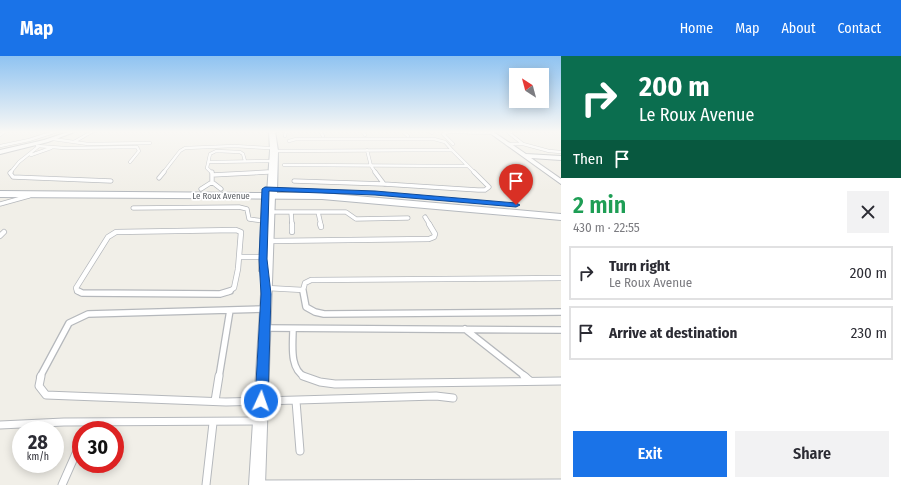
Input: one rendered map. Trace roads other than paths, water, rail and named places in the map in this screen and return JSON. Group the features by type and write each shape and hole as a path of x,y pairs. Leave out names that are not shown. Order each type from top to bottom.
{"main road":[{"path":"268,192 271,151"},
{"path":"268,192 268,172 270,161"},
{"name":"Le Roux Avenue","path":"0,186 221,189 337,197 561,216"},
{"name":"Le Roux Avenue","path":"0,194 30,195 268,192 382,193 561,209"}],"street":[{"path":"517,151 561,182"},
{"path":"524,156 559,159"},
{"path":"530,161 539,171 561,188"},
{"path":"257,484 270,241 271,212 268,192"},
{"path":"267,291 263,257 264,221 268,192"}],"lane":[{"path":"29,156 32,151"},
{"path":"43,151 29,156 14,166 10,173 12,177 33,179 111,180"},
{"path":"130,162 139,151"},
{"path":"159,178 180,151"},
{"path":"212,182 212,174 207,168 210,154 216,151"},
{"path":"217,151 242,152 245,161"},
{"path":"366,151 370,166 384,184"},
{"path":"294,181 384,184 478,190 488,189 489,187 453,151"},
{"path":"549,151 561,152"},
{"path":"209,162 270,161"},
{"path":"284,165 468,166"},
{"path":"212,174 268,172"},
{"path":"201,189 212,182"},
{"path":"212,182 221,189"},
{"path":"0,204 30,195"},
{"path":"133,208 242,207 248,211 249,219 264,221"},
{"path":"271,212 346,212 353,217 361,219 408,218"},
{"path":"291,212 292,232"},
{"path":"318,212 320,227"},
{"path":"270,241 429,240 434,237 435,234 425,217"},
{"path":"238,230 241,232 240,257 234,288 229,292 220,294 82,293 77,292 76,288 108,237 116,232 238,230"},
{"path":"240,257 263,257"},
{"path":"561,278 311,280 305,283 303,290 306,307 311,311 324,314 561,312"},
{"path":"267,291 303,290"},
{"path":"266,309 88,314 80,316 69,324 40,378 39,386 46,395 215,401 296,401 329,398 436,396 453,398"},
{"path":"215,401 230,310"},
{"path":"265,328 561,330"},
{"path":"293,329 292,361 294,368 306,379 316,383 561,381"},
{"path":"465,329 530,381"},
{"path":"296,401 300,451"},
{"path":"124,423 213,423 260,421"},
{"path":"0,424 72,423"},
{"path":"206,485 213,423"},
{"path":"62,485 72,462"},
{"path":"257,484 561,483"}]}
